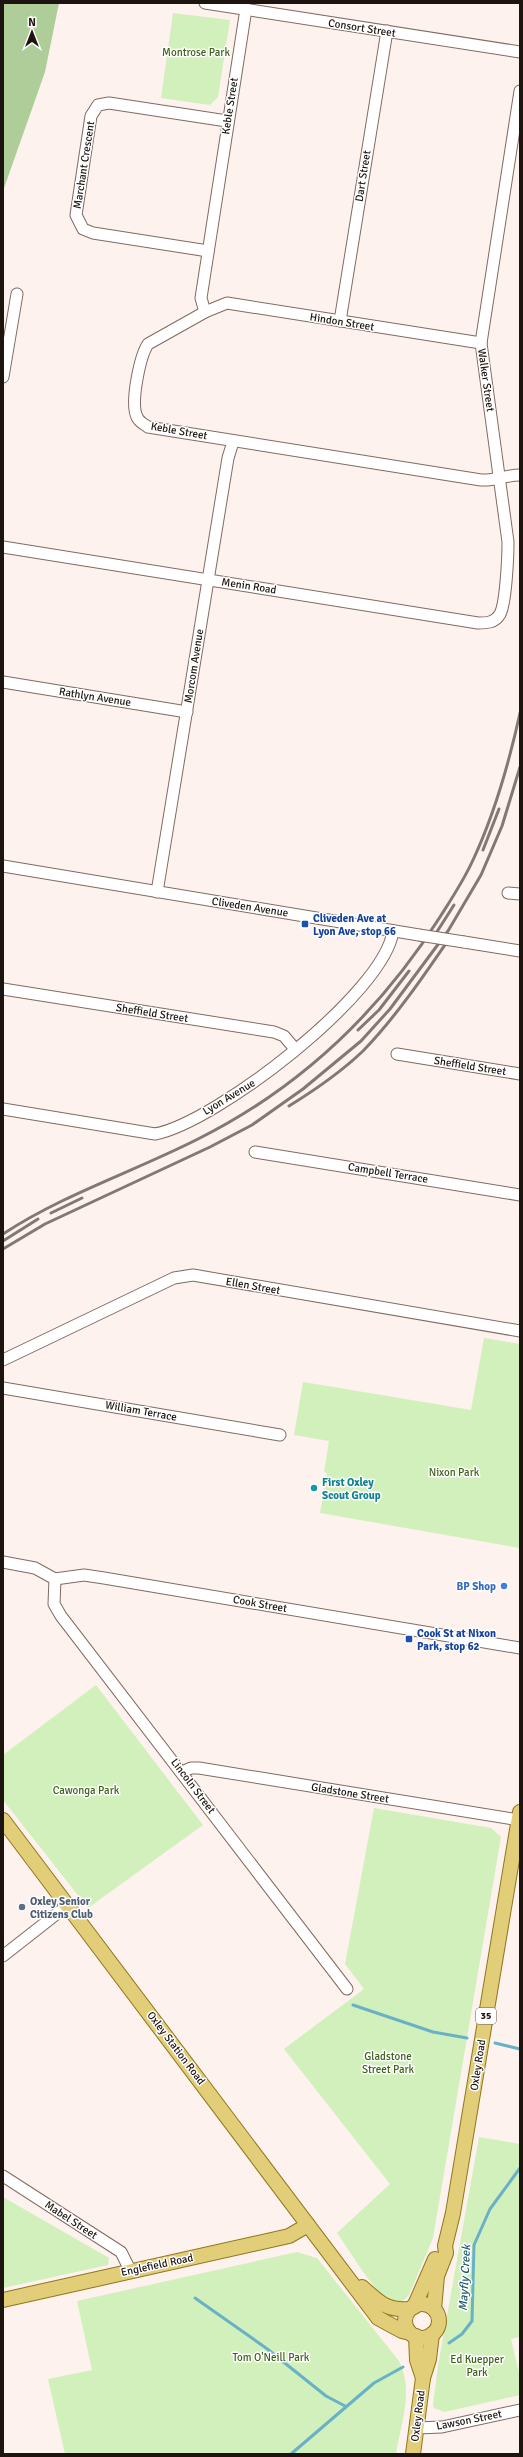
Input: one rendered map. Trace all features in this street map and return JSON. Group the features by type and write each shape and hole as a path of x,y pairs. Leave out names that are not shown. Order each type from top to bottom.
{"main road":[{"name":"Oxley Road","path":"434,2309 437,2276 446,2253 445,2246 453,2213 519,1816"},
{"name":"Oxley Station Road","path":"3,1820 349,2277 378,2318 402,2331 413,2334"},
{"name":"Englefield Road","path":"3,2300 289,2236 308,2224"},
{"name":"Oxley Road","path":"412,2308 439,2249 445,2246"},
{"name":"Oxley Station Road","path":"349,2277 385,2306 398,2310 412,2308"},
{"path":"412,2308 424,2304 434,2309"},
{"name":"35","path":"412,2308 405,2321 413,2334"},
{"name":"35","path":"432,2334 436,2330 439,2319 434,2309"},
{"name":"Oxley Road","path":"413,2334 417,2360 422,2378"},
{"path":"413,2334 421,2337 432,2334"},
{"name":"Oxley Road","path":"413,2454 422,2378 429,2359 432,2334"}],"street":[{"name":"Consort Street","path":"205,3 520,52"},
{"name":"Keble Street","path":"246,9 200,298 205,312 148,344 140,364 135,405 136,415 140,421 148,427 233,442 481,480 520,475"},
{"name":"Dart Street","path":"340,321 386,31"},
{"name":"Walker Street","path":"494,621 500,614 508,563 508,542 480,343 520,91"},
{"name":"Marchant Crescent","path":"208,251 93,233 83,229 76,215 91,116 98,105 109,103 227,121"},
{"path":"3,377 17,294"},
{"name":"Hindon Street","path":"205,312 220,304 227,303 480,343"},
{"name":"Morcom Avenue","path":"157,892 228,458 233,442"},
{"name":"Menin Road","path":"3,547 478,623 489,623 494,621"},
{"name":"Rathlyn Avenue","path":"3,682 187,712"},
{"name":"Cliveden Avenue","path":"3,866 520,951"},
{"path":"508,893 520,894"},
{"name":"Lyon Avenue","path":"3,1109 155,1134 170,1132 234,1097 258,1080 295,1048 352,996 386,953 392,931"},
{"name":"Sheffield Street","path":"3,989 274,1032 284,1036 295,1048"},
{"name":"Sheffield Street","path":"397,1054 520,1074"},
{"name":"Campbell Terrace","path":"255,1152 520,1195"},
{"name":"Ellen Street","path":"3,1360 174,1278 192,1275 520,1331"},
{"name":"William Terrace","path":"3,1388 280,1435"},
{"path":"3,1562 35,1568 55,1579"},
{"name":"Cook Street","path":"55,1579 84,1575 520,1648"},
{"name":"Lincoln Street","path":"55,1579 54,1604 61,1616 347,1989"},
{"name":"Gladstone Street","path":"182,1772 191,1768 198,1768 519,1816"},
{"path":"3,1956 68,1905"},
{"name":"Mabel Street","path":"3,2176 120,2252 131,2272"},
{"name":"Lawson Street","path":"417,2428 447,2426 520,2410"}],"green space":[{"path":"3,3 59,3 45,72 3,191"},
{"name":"Montrose Park","path":"173,13 230,20 218,97 210,105 161,98"},
{"name":"Nixon Park","path":"484,1338 520,1344 520,1548 320,1513 327,1473 324,1472 329,1441 294,1435 303,1382 471,1410"},
{"name":"Cawonga Park","path":"96,1685 203,1825 88,1908 3,1800 3,1755"},
{"name":"Gladstone Street Park","path":"374,1808 491,1828 501,1837 433,2238 409,2295 403,2301 396,2303 384,2297 377,2290 337,2233 390,2184 284,2049 364,1989 345,1964"},
{"name":"Ed Kuepper Park","path":"479,2137 520,2144 520,2337 511,2339 520,2377 520,2395 444,2412 434,2408 433,2404 438,2366"},
{"path":"3,2197 109,2258 108,2265 3,2288"},
{"name":"Tom O'Neill Park","path":"297,2252 317,2258 399,2361 406,2383 406,2395 396,2454 65,2454 48,2379 92,2370 77,2301"}],"waterway":[{"path":"353,2005 433,2032 467,2038"},
{"path":"495,2043 520,2049"},
{"name":"Mayfly Creek","path":"449,2343 462,2334 472,2321 474,2245 490,2209 520,2168"},
{"path":"195,2298 266,2348 326,2396 345,2406"},
{"name":"Mayfly Creek","path":"291,2454 374,2383 403,2367"}],"railway":[{"path":"3,1234 74,1195 173,1151 235,1119 303,1072 364,1016 391,985 416,952 462,882 481,842 495,806 520,713"},
{"path":"3,1249 45,1224 210,1147 252,1125 303,1089 361,1041 390,1009 448,931 481,875 502,826 520,767"},
{"path":"483,850 499,809"},
{"path":"433,938 454,905"},
{"path":"289,1106 328,1080 363,1051 397,1011 449,939"},
{"path":"358,1030 379,1010 409,971"},
{"path":"51,1213 82,1198"},
{"path":"3,1241 38,1219"}],"place":[{"name":"Cliveden Ave at Lyon Ave, stop 66","path":"305,924"},
{"name":"First Oxley Scout Group","path":"314,1488"},
{"name":"BP Shop","path":"504,1586"},
{"name":"Cook St at Nixon Park, stop 62","path":"409,1639"},
{"name":"Oxley Senior Citizens Club","path":"22,1907"}]}
